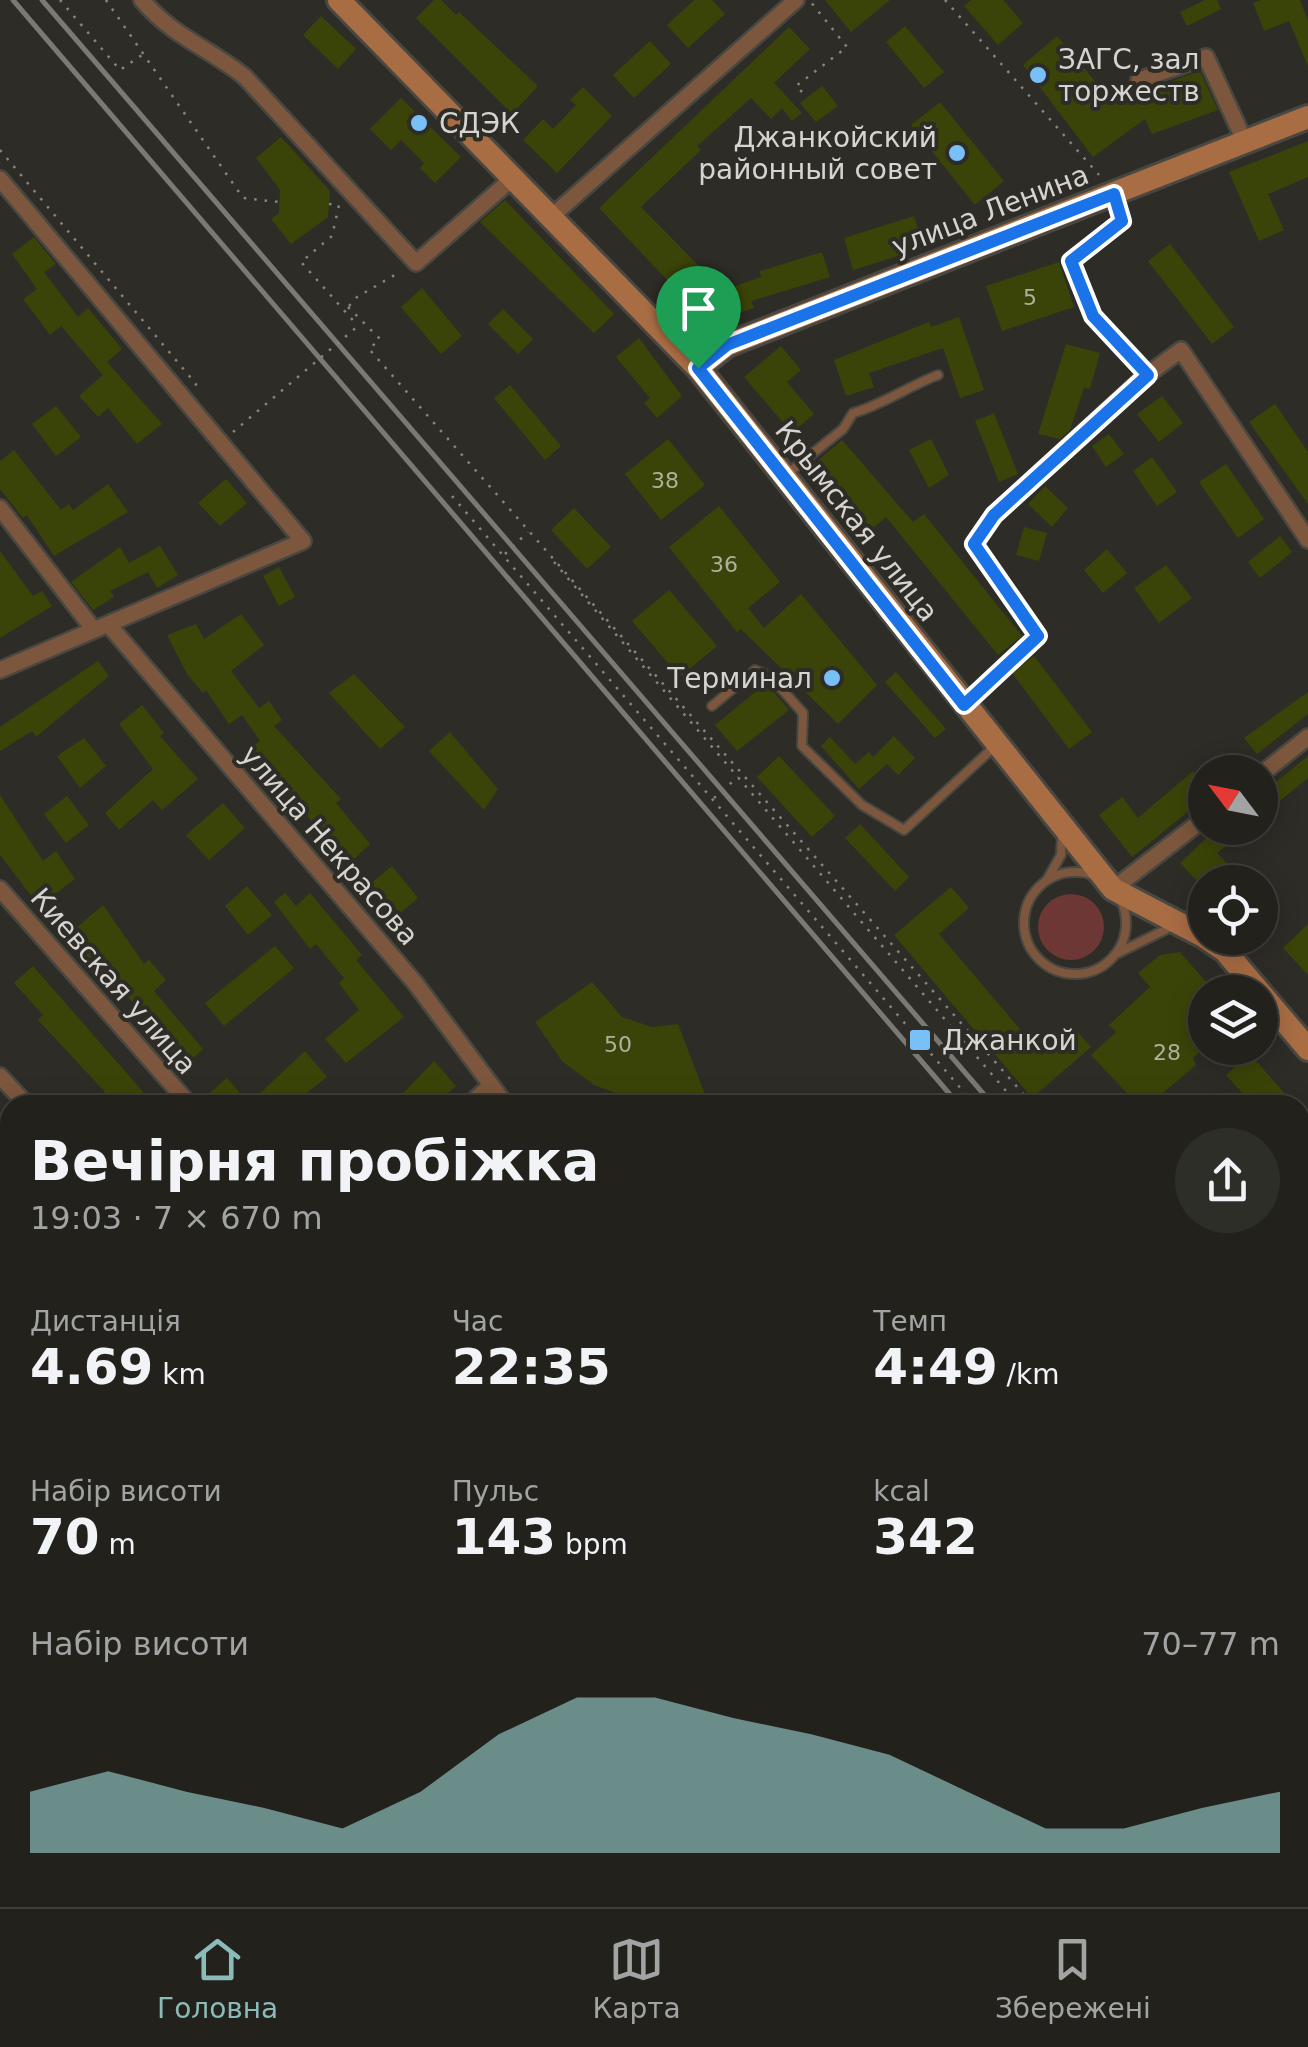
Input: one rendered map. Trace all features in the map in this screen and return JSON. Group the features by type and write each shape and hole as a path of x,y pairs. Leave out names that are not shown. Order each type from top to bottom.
{"main road":[{"name":"Крымская улица","path":"339,0 698,368 1113,889 1188,928"},
{"name":"улица Ленина","path":"698,368 727,345 1308,117"},
{"name":"Крымская улица","path":"1227,955 1308,1048"}],"street":[{"path":"142,0 166,28 219,56 245,77 416,263 512,178"},
{"path":"551,217 796,0"},
{"path":"1139,80 1206,57 1245,142"},
{"path":"0,179 304,541 0,670"},
{"path":"994,515 1148,375 1182,350 1308,540"},
{"name":"улица Некрасова","path":"0,508 416,984 498,1095"},
{"path":"1278,761 1308,737"},
{"path":"1113,889 1188,831"},
{"name":"Киевская улица","path":"0,889 181,1095"},
{"path":"0,1076 18,1095"},
{"path":"480,1095 490,1086"}],"lane":[{"path":"784,477 843,429 853,412 876,407 891,393 938,375"},
{"path":"712,706 755,670 770,676 803,712 802,746 862,805 904,830 996,745"},
{"path":"1062,826 1061,855 1030,899 1024,923 1038,957 1058,971 1082,973 1179,924"},
{"path":"1046,881 1082,872 1113,889 1126,922 1114,954"}],"path":[{"path":"60,0 120,70 147,52"},
{"path":"106,0 147,52 243,198 279,202"},
{"path":"802,92 796,86 847,47 809,0"},
{"path":"945,0 1114,194 1122,221 1071,261 1093,316 1148,375"},
{"path":"0,150 196,384"},
{"path":"329,204 340,205 332,236 301,262 380,339 369,348 740,775 1025,1095"},
{"path":"347,309 357,297 416,263"},
{"path":"233,432 358,326 347,309"},
{"path":"452,496 966,1095"},
{"path":"964,705 1038,636 974,544 994,515"},
{"path":"504,555 529,532"},
{"path":"713,799 740,775"},
{"path":"740,775 1009,1095"},
{"path":"946,1021 954,1014"}],"shaded area":[{"path":"1071,894 1095,903 1104,927 1095,951 1071,960 1047,951 1038,927 1047,903"}],"building":[{"path":"434,0 441,0 456,15 459,12 538,86 512,114 416,18"},
{"path":"694,0 712,0 725,14 688,48 667,25"},
{"path":"825,0 890,0 851,32"},
{"path":"971,0 1003,0 1023,23 998,45 964,6"},
{"path":"1205,0 1217,0 1221,9 1187,26 1180,12"},
{"path":"1300,0 1308,21 1308,66 1289,21 1264,31 1253,3"},
{"path":"321,16 356,49 338,69 303,35"},
{"path":"905,26 944,72 924,88 886,42"},
{"path":"789,27 810,49 774,83 802,113 792,121 782,108 771,119 751,98 697,146 701,150 641,207 709,276 685,299 599,208"},
{"path":"1057,36 1110,99 1132,89 1143,91 1200,71 1218,110 1152,134 1145,119 1093,157 1023,65"},
{"path":"650,41 671,64 634,98 613,75"},
{"path":"822,86 838,106 816,122 800,103"},
{"path":"583,87 612,116 557,173 523,140 543,119 553,129 576,105 570,100"},
{"path":"401,98 461,157 435,183 420,168 424,163 401,140 391,150 370,129"},
{"name":"Джанкойский районный совет","path":"940,102 1004,181 975,205 911,125"},
{"path":"281,137 330,191 328,217 291,244 271,219 279,213 280,190 256,158"},
{"path":"1308,141 1308,177 1268,194 1284,230 1259,241 1229,172"},
{"path":"505,200 614,314 594,333 480,222"},
{"path":"914,216 924,248 853,270 844,238"},
{"path":"34,237 56,264 44,272 78,317 88,308 122,349 107,362 162,424 137,444 108,408 98,417 79,396 103,375 61,326 50,335 23,299 37,289 12,254"},
{"path":"1170,244 1234,327 1212,344 1148,261"},
{"path":"822,252 830,277 751,301 754,308 686,325 684,304 761,277 760,271"},
{"path":"1059,262 1074,307 1002,331 986,286"},
{"path":"422,288 462,336 441,354 401,307"},
{"path":"503,309 533,339 518,354 488,324"},
{"path":"959,317 984,390 960,398 943,348 869,373 874,387 846,396 834,360 929,322 931,327"},
{"path":"639,338 682,396 657,418 644,403 650,398 616,357"},
{"path":"1066,344 1100,353 1090,389 1084,388 1070,430 1060,439 1038,434"},
{"path":"781,346 801,370 787,382 814,414 792,433 744,377"},
{"path":"510,385 561,446 545,460 494,398"},
{"path":"1162,396 1183,423 1159,442 1137,414"},
{"path":"1275,404 1308,452 1308,504 1249,422"},
{"path":"56,406 81,437 56,456 32,424"},
{"path":"994,413 1018,474 999,482 975,421"},
{"path":"1109,434 1124,454 1106,467 1092,446"},
{"path":"668,439 705,485 661,520 625,474"},
{"path":"931,439 949,475 929,488 909,450"},
{"path":"842,440 913,522 924,514 1022,636 998,655 886,517 872,529 815,463"},
{"path":"14,450 61,510 69,504 73,510 108,484 128,512 54,556 27,515 23,518 0,489 0,461"},
{"path":"1152,457 1177,492 1157,506 1133,471"},
{"path":"1226,464 1264,519 1238,538 1199,482"},
{"path":"226,479 247,503 220,526 198,503"},
{"path":"1045,486 1068,508 1052,527 1028,504"},
{"path":"719,506 780,582 748,608 764,628 801,594 877,685 838,724 741,629 737,632 669,547"},
{"path":"574,508 611,547 587,569 551,530"},
{"path":"1024,527 1047,533 1039,561 1016,555"},
{"path":"1280,536 1292,552 1260,578 1248,562"},
{"path":"160,546 178,575 157,588 148,572 110,591 114,597 93,610 71,582 120,547 129,563"},
{"path":"1107,549 1127,573 1103,593 1084,570"},
{"path":"0,551 33,596 42,591 52,606 0,638"},
{"path":"1166,565 1192,598 1159,623 1134,588"},
{"path":"279,567 295,597 279,606 263,576"},
{"path":"669,590 717,646 680,677 632,621"},
{"path":"241,614 264,645 231,671 259,708 269,701 282,720 274,726 341,799 336,803 370,844 348,865 251,748 260,741 242,715 229,724 206,690 203,693 187,674 167,635 196,624 204,639"},
{"path":"1034,656 1092,732 1069,749 1012,673"},
{"path":"98,661 109,676 36,737 32,731 0,751 0,727"},
{"path":"896,672 946,729 935,738 885,682"},
{"path":"354,674 405,727 380,749 329,693"},
{"path":"766,683 789,710 737,751 715,725"},
{"path":"1308,692 1308,714 1257,754 1244,738"},
{"path":"142,705 164,733 160,736 198,779 162,810 153,800 119,830 105,813 153,769 119,724"},
{"path":"450,732 498,789 484,810 429,751"},
{"path":"894,736 915,758 898,775 887,764 859,789 821,746 830,737 855,764 869,752 873,757"},
{"path":"84,738 106,766 80,788 57,756"},
{"path":"779,756 835,816 812,837 757,777"},
{"path":"1308,756 1308,778 1278,802 1278,780"},
{"path":"1188,775 1188,812 1132,857 1099,815 1122,797 1138,818"},
{"path":"0,795 43,861 56,851 75,879 39,906 0,855"},
{"path":"67,796 89,825 66,843 44,814"},
{"path":"223,803 245,828 209,860 186,835"},
{"path":"860,824 909,877 895,891 845,838"},
{"path":"1199,845 1227,845 1217,853 1229,865 1188,865 1188,871 1180,863"},
{"path":"392,866 418,898 397,916 370,884"},
{"path":"247,886 272,915 248,935 225,906"},
{"name":"Джанкой","path":"951,887 969,908 939,934 1042,1055 1074,1028 1091,1047 1035,1095 1029,1095 894,935"},
{"path":"285,893 296,906 310,893 362,955 356,960 404,1017 346,1063 325,1039 359,1010 339,983 344,978 316,944 310,949 274,902"},
{"path":"103,905 144,964 149,960 166,980 154,991 203,1049 181,1069 116,980 112,984 68,935"},
{"path":"1308,924 1308,975 1283,948"},
{"path":"275,946 294,968 224,1026 205,1003"},
{"path":"1180,952 1200,975 1188,975 1188,1065 1196,1065 1160,1095 1129,1095 1091,1055 1116,1032 1109,1025 1150,987 1138,973 1160,955"},
{"path":"33,966 144,1093 102,1095 105,1092 38,1020 43,1015 14,983"},
{"path":"592,982 622,1017 652,1027 678,1024 705,1095 626,1095 594,1085 562,1061 535,1022"},
{"path":"305,1051 327,1077 304,1095 258,1095"},
{"path":"434,1061 456,1086 446,1095 402,1095"},
{"path":"1237,1065 1260,1065 1286,1095 1242,1095 1226,1075"},
{"path":"227,1078 242,1095 207,1095"}],"railway":[{"path":"13,0 950,1095"},
{"path":"42,0 984,1095"}],"place":[{"name":"ЗАГС, зал торжеств","path":"1038,75"},
{"name":"СДЭК","path":"419,123"},
{"name":"Джанкойский районный совет","path":"957,153"},
{"name":"Терминал","path":"832,678"},
{"name":"Джанкой","path":"920,1040"}],"route":[{"path":"1114,194 1122,221 1071,261 1093,316 1148,375 994,515 974,544 1038,636 964,705 698,368 727,345 1114,194"}]}
